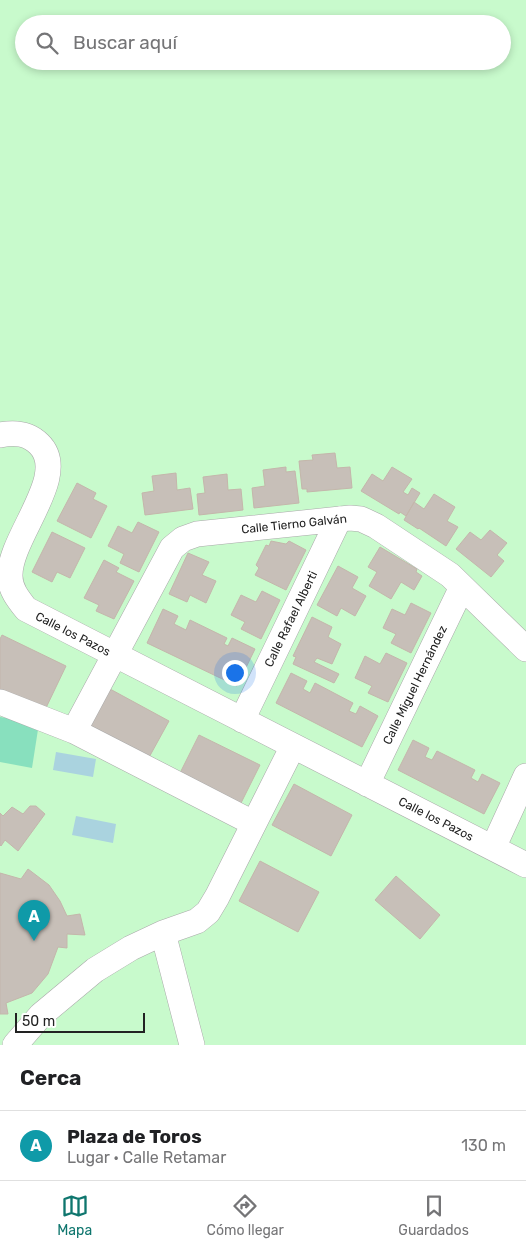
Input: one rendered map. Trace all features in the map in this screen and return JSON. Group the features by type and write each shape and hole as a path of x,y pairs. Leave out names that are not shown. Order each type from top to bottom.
{"street":[{"name":"Calle los Pazos","path":"0,435 14,432 33,437 44,449 50,465 47,483 16,551 10,574 12,588 26,609 526,865"},
{"name":"Calle Tierno Galván","path":"74,731 172,548 182,539 197,534 339,519 360,519 376,526 450,575 526,648"},
{"name":"Calle Rafael Alberti","path":"242,720 339,519"},
{"name":"Calle Miguel Hernández","path":"367,784 462,587"},
{"path":"0,702 74,731 253,823"},
{"path":"15,1045 41,1015 95,970 131,948 163,933 197,921 208,912 293,746"},
{"path":"493,848 526,776"},
{"path":"163,933 192,1045"}],"green space":[{"path":"0,0 526,0 526,1045 0,1045"},
{"path":"0,717 39,723 32,768 0,762"}],"water":[{"path":"56,752 96,759 93,777 53,770"},
{"path":"76,816 116,824 113,843 72,835"}],"building":[{"path":"335,453 337,468 350,467 352,488 307,492 307,489 302,489 299,461 313,460 312,455"},
{"path":"286,467 286,472 295,471 299,503 254,508 252,488 265,486 263,470"},
{"path":"392,467 412,479 403,492 408,495 412,488 420,493 406,516 400,512 399,514 361,491 372,474 383,481"},
{"path":"176,473 177,490 190,488 193,509 145,515 142,493 154,491 152,476"},
{"path":"227,474 228,490 241,489 243,510 199,515 197,494 205,493 203,477"},
{"path":"77,483 96,493 93,499 107,506 91,538 57,521"},
{"path":"434,494 455,507 447,521 458,527 446,546 404,520 414,502 424,509"},
{"path":"138,522 159,532 139,572 120,563 124,554 108,546 118,526 132,533"},
{"path":"490,530 507,543 497,555 504,561 491,577 456,549 470,532 481,540"},
{"path":"52,532 85,548 70,578 57,572 52,582 32,572"},
{"path":"271,541 286,544 289,541 306,550 286,590 255,575 259,568 256,565 266,545 269,546"},
{"path":"380,547 417,569 416,572 422,576 414,590 401,582 391,599 369,586 377,572 368,567"},
{"path":"188,553 209,562 202,575 216,581 206,603 190,595 187,602 169,594"},
{"path":"104,560 119,568 116,572 134,581 114,619 96,611 99,605 84,598"},
{"path":"338,566 358,577 352,588 366,596 355,616 341,608 337,616 317,605"},
{"path":"262,591 280,600 261,639 241,629 245,622 231,615 241,595 256,602"},
{"path":"411,603 431,613 411,653 391,643 396,634 383,628 392,609 405,615"},
{"path":"163,609 178,616 174,624 186,630 190,620 227,638 224,644 228,646 232,638 255,649 237,686 147,643"},
{"path":"312,617 332,627 328,637 341,644 332,664 317,658 314,662 339,674 334,683 293,664 296,657 293,656"},
{"path":"2,635 66,666 44,712 0,690 0,639"},
{"path":"386,653 407,663 388,702 368,693 372,686 355,678 365,656 380,664"},
{"path":"291,673 307,681 303,689 310,693 315,683 353,703 349,711 356,714 360,706 378,716 362,747 276,703"},
{"path":"110,689 169,721 147,761 88,730"},
{"path":"199,735 260,765 239,807 178,777"},
{"path":"413,740 429,748 425,757 432,760 437,751 475,770 471,778 478,782 482,774 500,783 484,814 398,770"},
{"path":"294,784 352,815 331,856 272,825"},
{"path":"30,806 36,806 45,814 18,851 5,840 1,846 0,813 3,816 12,807 23,814"},
{"path":"260,861 319,892 298,932 239,901"},
{"path":"28,869 49,885 67,916 80,914 85,935 67,934 67,948 58,947 48,974 32,993 6,1003 8,1014 0,1014 0,873 21,879"},
{"path":"396,876 440,915 420,939 375,900"}],"place":[{"name":"Plaza de Toros","path":"34,941"}]}
